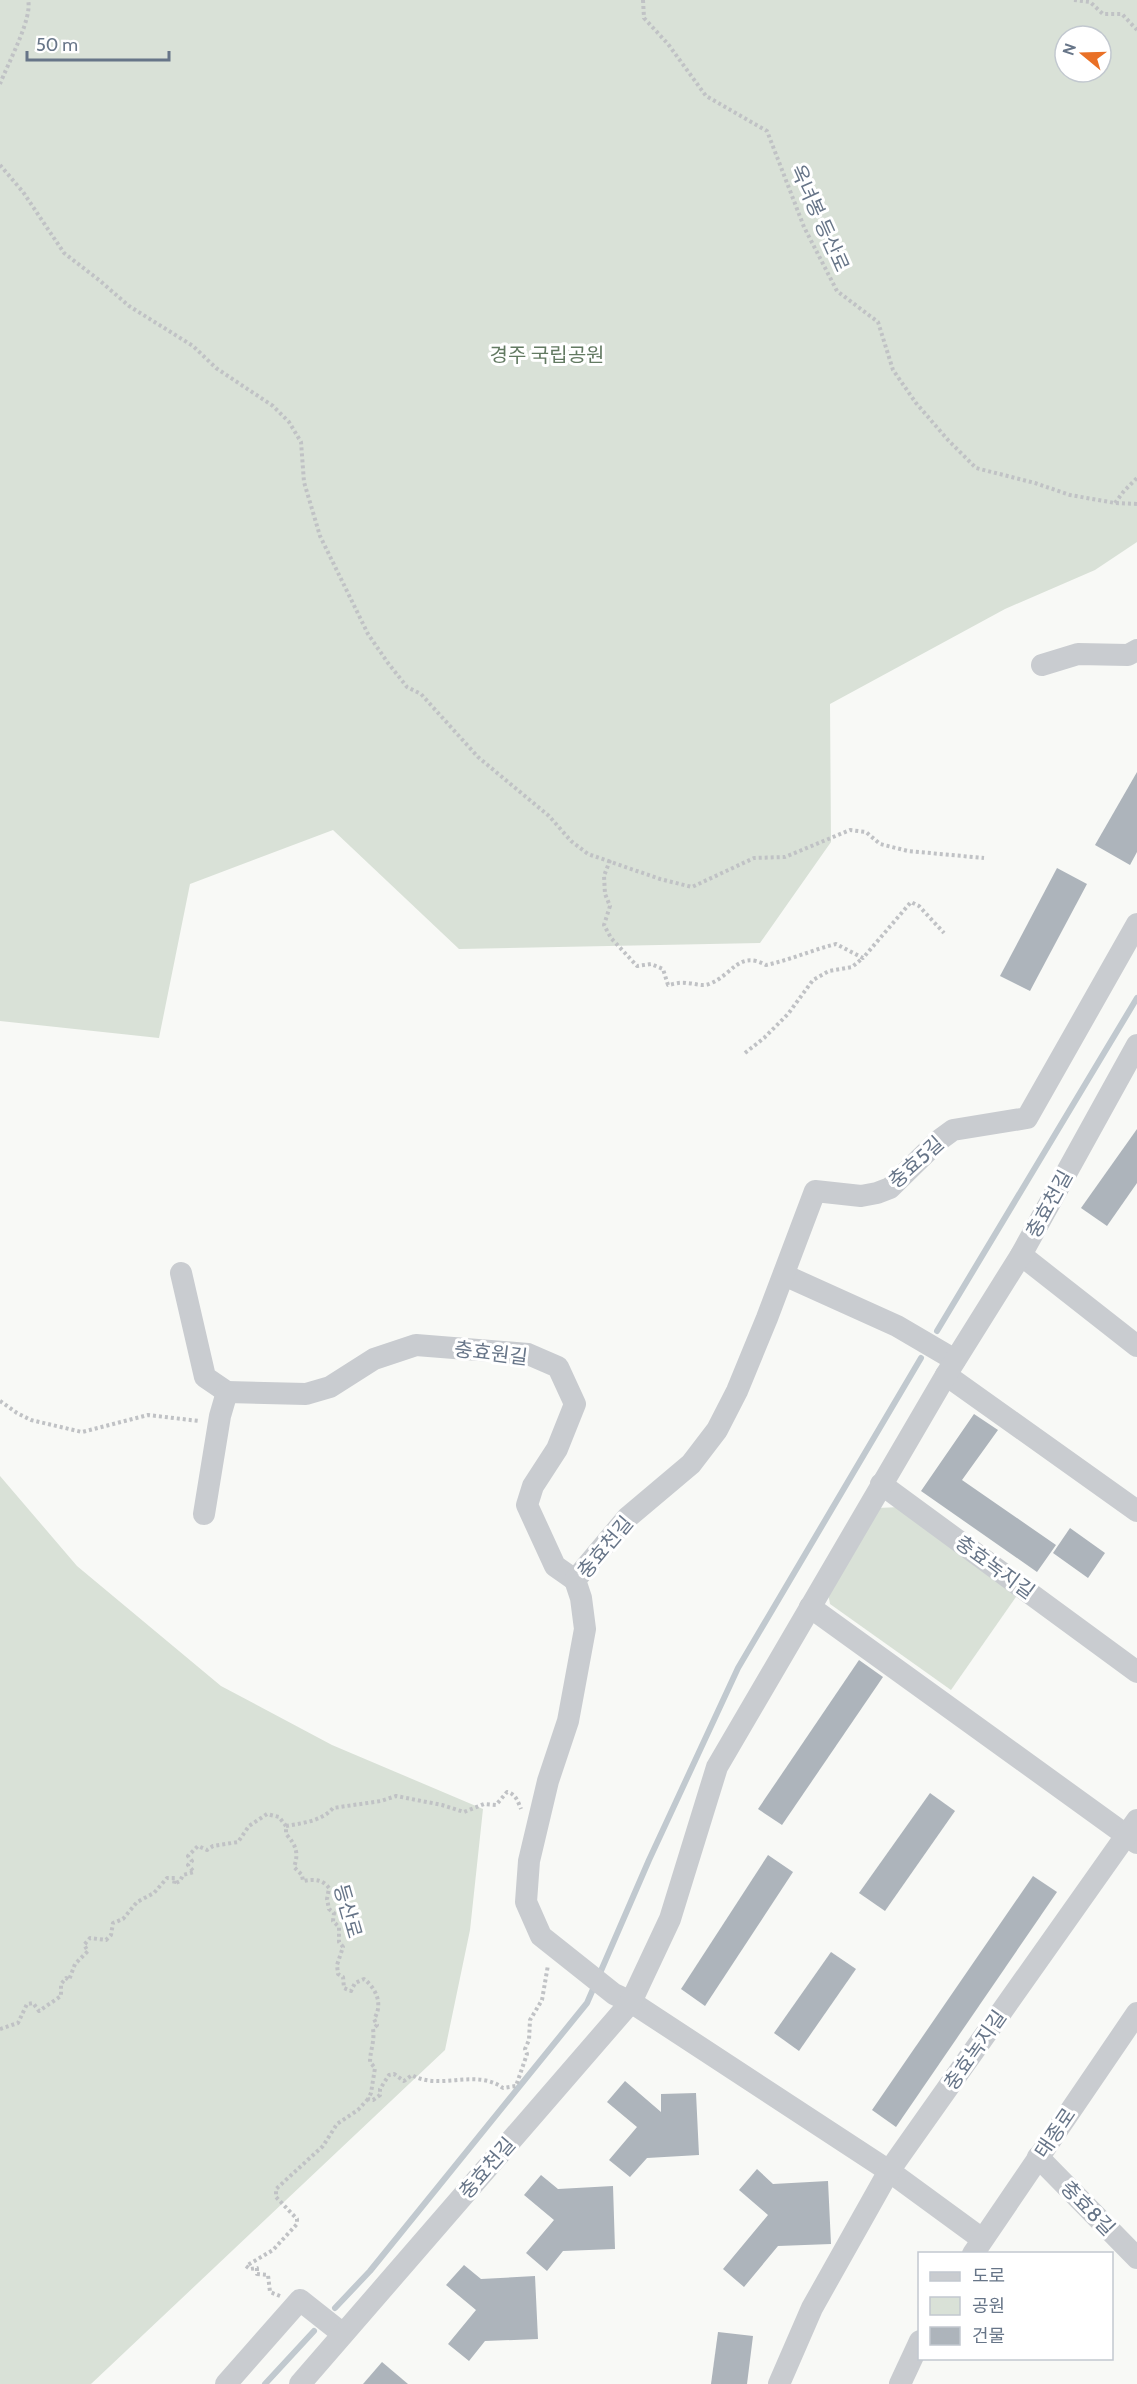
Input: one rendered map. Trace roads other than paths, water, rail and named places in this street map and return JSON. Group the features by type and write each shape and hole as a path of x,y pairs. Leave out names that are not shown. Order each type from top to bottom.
{"street":[{"path":"1042,665 1078,654 1128,655 1137,650"},
{"name":"충효5길","path":"784,1275 815,1191 861,1196 877,1193 890,1188 938,1141 953,1130 1027,1118 1137,924"},
{"name":"충효천길","path":"300,2384 631,2002 670,1919 717,1767 950,1367 1021,1255 1137,1045"},
{"path":"1021,1255 1137,1346"},
{"path":"181,1273 206,1377 224,1402 204,1514"},
{"path":"784,1275 897,1326 1137,1511"},
{"name":"충효천길","path":"631,2002 614,1994 544,1938 526,1902 529,1861 548,1781 568,1721 585,1629 581,1599 575,1580 627,1518 691,1464 717,1430 741,1380 784,1275"},
{"name":"충효원길","path":"224,1402 306,1394 330,1387 374,1359 416,1345 528,1354 558,1367 575,1404 557,1449 533,1486 527,1505 555,1566 575,1580"},
{"name":"충효녹지길","path":"881,1484 1137,1672"},
{"name":"충효녹지길","path":"779,2384 812,2308 889,2171 1134,1832 810,1607"},
{"path":"631,2002 889,2171 977,2246"},
{"name":"태종로","path":"977,2246 1137,2013"},
{"name":"충효8길","path":"1038,2157 1137,2258"},
{"path":"226,2384 300,2300 343,2334"},
{"path":"900,2384 918,2345"}],"waterway":[{"path":"937,1331 1137,998"},
{"path":"335,2308 370,2271 587,2003 649,1860 738,1668 921,1358"},
{"path":"265,2384 314,2331"}],"park label":[{"name":"경주 국립공원","path":"547,355"}]}
